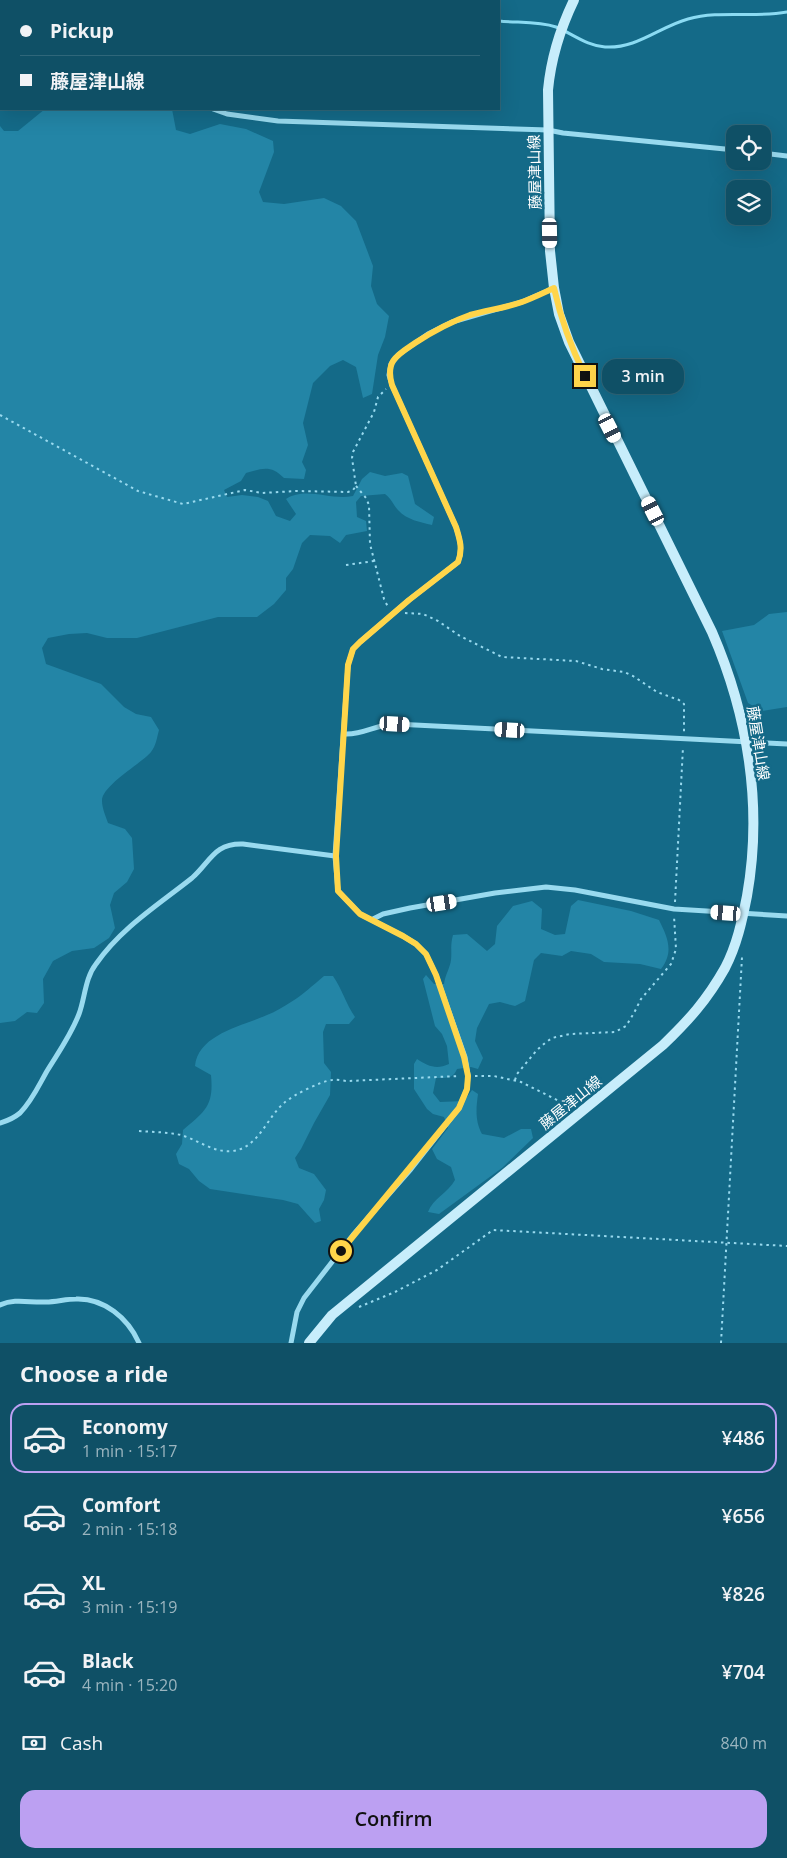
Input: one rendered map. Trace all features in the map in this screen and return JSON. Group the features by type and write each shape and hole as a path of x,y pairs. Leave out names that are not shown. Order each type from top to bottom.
{"main road":[{"name":"藤屋津山線","path":"308,1343 332,1315 663,1045 693,1016 726,966 738,938 744,914 750,880 753,815 746,741 733,687 712,632 569,342 559,314 554,288 550,251 548,130 550,71 557,41 574,0"}],"street":[{"path":"0,2 0,16"},
{"path":"216,110 227,114 278,121 548,130 726,149"},
{"path":"771,154 787,156"},
{"path":"291,1343 297,1312 304,1298 353,1235 411,1168 459,1108 467,1089 468,1076 464,1057 436,975 426,954 416,944 355,910 338,891 336,856 348,665 353,649 394,612 458,562 462,544 392,385 389,375 390,364 398,355 428,334 452,322 471,315 522,302 554,288"},
{"path":"345,734 359,733 388,724 787,744"},
{"path":"0,1123 20,1113 31,1100 71,1031 78,1015 89,977 104,952 128,927 197,873 214,854 225,846 243,844 336,856"},
{"path":"373,919 383,914 410,908 495,893 546,887 575,890 674,909 787,916"},
{"path":"0,1306 11,1301 44,1302 89,1299 103,1303 129,1326 139,1343"}],"path":[{"path":"392,385 378,397 374,412 353,452 352,458 356,486 369,505 370,544 387,606 394,612 423,614 438,621 460,636 502,657 576,661 602,669 624,672 657,692 679,700 684,704 674,909 676,949 672,964 641,999 626,1026 615,1032 570,1034 552,1038 537,1050 517,1074 515,1080"},
{"path":"0,415 138,491 183,504 245,490 262,493 297,491 348,492 356,486"},
{"path":"346,565 374,562"},
{"path":"721,1343 741,994 741,944 738,938"},
{"path":"139,1131 180,1135 216,1149 233,1151 244,1147 255,1139 284,1102 323,1082 332,1080 348,1081 432,1076 494,1076 515,1080 559,1101 577,1103 585,1108"},
{"path":"356,1308 395,1292 437,1270 493,1230 787,1246"}],"shaded area":[{"path":"44,110 172,110 176,130 190,134 220,124 246,129 273,141 274,152 259,192 263,202 284,204 324,198 341,206 356,221 373,266 371,286 377,304 389,316 385,337 378,355 372,394 363,398 356,367 343,360 330,366 313,383 303,423 308,445 302,462 306,470 304,479 284,478 271,469 262,469 246,473 241,481 224,490 227,497 242,495 258,497 268,501 276,516 290,521 296,514 286,499 294,495 353,496 362,479 370,472 385,476 402,473 408,476 415,504 434,517 432,525 418,522 396,508 385,494 361,496 356,502 357,517 366,521 367,531 346,535 340,543 330,536 310,535 302,543 293,569 286,578 286,590 274,604 257,617 218,617 137,638 107,638 87,633 48,638 42,648 46,664 101,684 124,707 136,714 151,717 159,730 151,752 115,782 103,795 103,809 108,823 125,829 132,838 134,869 127,882 114,893 110,905 115,928 109,938 94,948 72,951 53,961 43,979 44,1003 37,1013 27,1012 15,1021 0,1023 0,126 4,131 18,131"},
{"path":"787,612 787,707 762,711 748,703 722,631 754,625 769,614"},
{"path":"578,900 631,911 659,920 668,945 665,963 661,969 640,964 604,962 591,954 571,951 562,956 541,953 534,960 525,1001 515,1006 500,1002 489,1004 477,1028 475,1041 483,1058 478,1069 471,1067 457,1069 451,1076 436,1078 433,1093 440,1102 464,1101 472,1090 478,1094 477,1115 482,1134 504,1138 521,1129 531,1129 533,1138 502,1168 439,1214 428,1212 433,1203 449,1189 455,1180 451,1167 437,1159 432,1149 448,1128 444,1117 433,1114 427,1109 414,1089 414,1064 417,1059 432,1066 440,1067 449,1064 447,1046 442,1034 435,1026 423,979 426,975 434,984 444,984 450,966 453,935 467,934 487,951 495,944 497,926 513,906 532,901 542,909 541,929 555,935 565,934 571,906"},
{"path":"324,976 333,976 355,1017 349,1024 326,1024 323,1032 324,1063 331,1072 330,1095 295,1158 299,1168 314,1174 326,1190 324,1200 319,1209 321,1221 315,1223 298,1204 210,1189 199,1181 189,1169 179,1164 176,1154 182,1144 183,1130 206,1107 211,1094 211,1075 195,1066 198,1055 204,1046 223,1033 282,1008"}],"waterway":[{"path":"500,21 549,25 598,46 617,47 638,41 677,23 700,16 787,12"}],"route":[{"path":"341,1251 459,1108 467,1089 468,1076 464,1057 436,975 426,954 416,944 403,936 360,914 338,891 336,856 348,665 353,649 409,600 458,562 462,544 392,385 389,375 390,364 398,355 428,334 452,322 471,315 522,302 554,288 559,314 569,342 585,376"}]}
